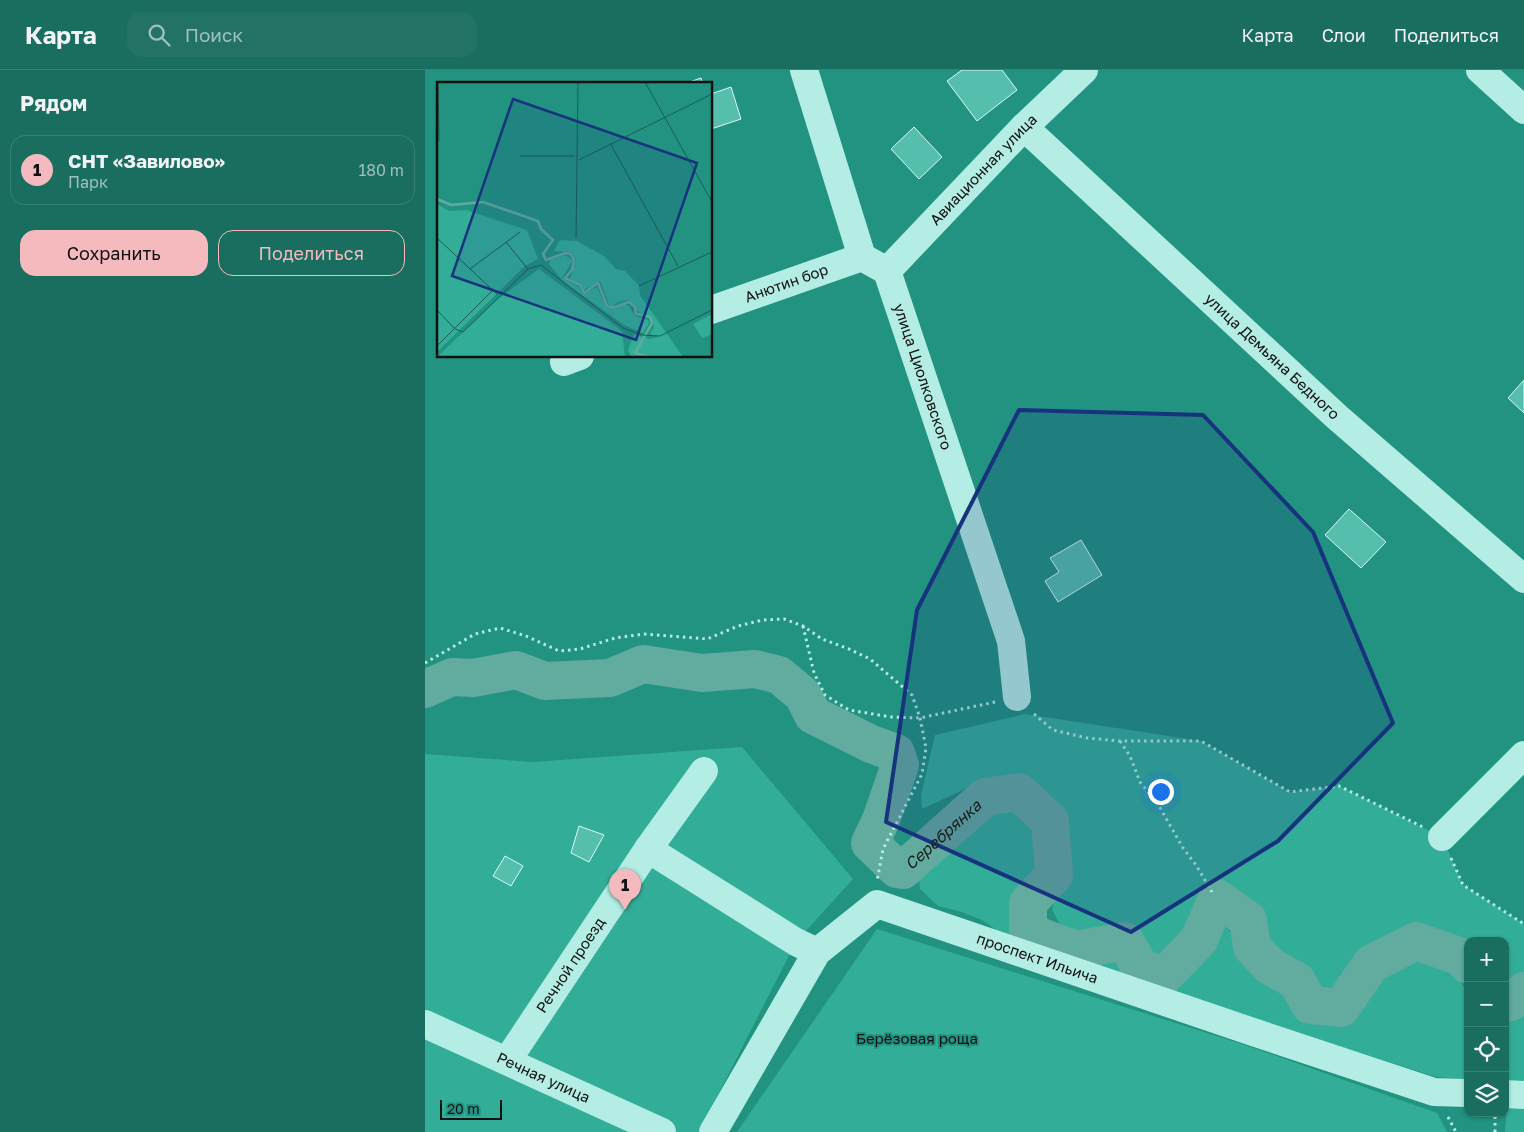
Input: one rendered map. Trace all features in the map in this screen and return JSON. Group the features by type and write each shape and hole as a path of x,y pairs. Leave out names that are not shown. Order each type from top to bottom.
{"street":[{"path":"804,70 862,257 887,272"},
{"name":"Авиационная улица","path":"887,272 1024,127 1084,70"},
{"path":"1480,70 1524,110"},
{"name":"улица Демьяна Бедного","path":"1024,127 1337,417 1524,580"},
{"name":"Анютин бор","path":"713,309 862,257"},
{"name":"улица Циолковского","path":"887,272 1011,641 1017,697"},
{"path":"1441,837 1524,755"},
{"name":"Речной проезд","path":"507,1061 648,849 704,770"},
{"path":"648,849 796,942 817,952"},
{"name":"проспект Ильича","path":"713,1132 817,952 877,904 1434,1092 1464,1093"},
{"name":"Речная улица","path":"425,1024 661,1132"},
{"path":"1509,1094 1524,1095"}],"path":[{"path":"425,663 475,634 499,628 526,636 559,651 580,649 615,638 644,634 707,638 738,626 763,620 784,619 803,626 822,639 870,659 911,695 920,718 926,748 922,774 883,849 880,862"},
{"path":"803,626 814,673 825,695 849,710 891,717 920,718 1017,697 1031,712 1053,730 1087,738 1119,741 1201,742 1290,792 1339,786 1441,837 1463,886 1524,924"},
{"path":"1119,741 1130,756 1140,782 1159,806 1183,848 1212,892"},
{"path":"1495,1117 1495,1132"}],"highlighted area":[{"path":"1019,410 1203,415 1313,532 1393,723 1278,841 1131,932 886,822 917,610"}],"green space":[{"path":"1025,714 1201,741 1290,792 1339,786 1442,837 1463,885 1524,924 1524,980 1509,992 1509,937 1464,937 1464,949 1413,931 1359,961 1337,1000 1314,994 1304,974 1272,953 1256,915 1222,882 1201,885 1200,906 1186,938 1156,962 1143,953 1125,934 1062,929 1052,909 1061,877 1055,815 1024,780 980,782 922,809 921,795 935,735"},
{"path":"742,747 853,879 796,942 699,1132 425,1132 425,754 533,762"},
{"path":"1012,805 1039,822 1041,872 1016,905 1016,937 1078,958 1121,953 1139,978 1160,985 1174,981 1205,944 1217,922 1238,937 1261,969 1287,984 1307,1013 1344,1016 1373,973 1418,958 1457,977 1464,987 1464,1079 1436,1077 1276,1026 1034,956 982,920 962,912 938,906 920,889 918,866 988,807"},
{"name":"Берёзовая роща","path":"877,929 1245,1045 1437,1113 1447,1132 737,1132"},
{"path":"1524,1008 1524,1082 1509,1081 1509,1014 1513,1016"},
{"path":"1509,1107 1524,1108 1524,1132 1505,1132 1506,1117 1509,1117"}],"building":[{"path":"962,70 1002,70 1017,90 977,121 947,81"},
{"path":"701,78 702,82 690,82"},
{"path":"731,87 741,119 713,128 713,93"},
{"path":"914,127 942,157 919,179 891,149"},
{"path":"1524,380 1524,413 1508,398"},
{"path":"1349,509 1386,542 1361,568 1325,535"},
{"path":"1081,540 1102,575 1058,602 1045,581 1059,572 1050,558"},
{"path":"579,826 604,835 589,862 571,853"},
{"path":"505,856 523,866 511,886 493,876"}],"waterway":[{"name":"Серебрянка","path":"425,689 452,677 473,678 516,670 545,681 610,678 643,664 702,673 755,669 779,675 803,695 813,715 871,744 896,753 900,765 881,820 870,843 897,869 903,870 985,797 1019,792 1050,821 1054,875 1028,903 1028,932 1077,950 1125,941 1140,967 1163,977 1199,940 1217,898 1248,920 1252,947 1270,966 1297,981 1310,1005 1341,1008 1371,964 1416,941 1461,957 1464,960"},
{"name":"Серебрянка","path":"1509,1001 1511,1002 1524,991"}],"place":[{"name":"СНТ «Завилово»","path":"625,910"}]}
